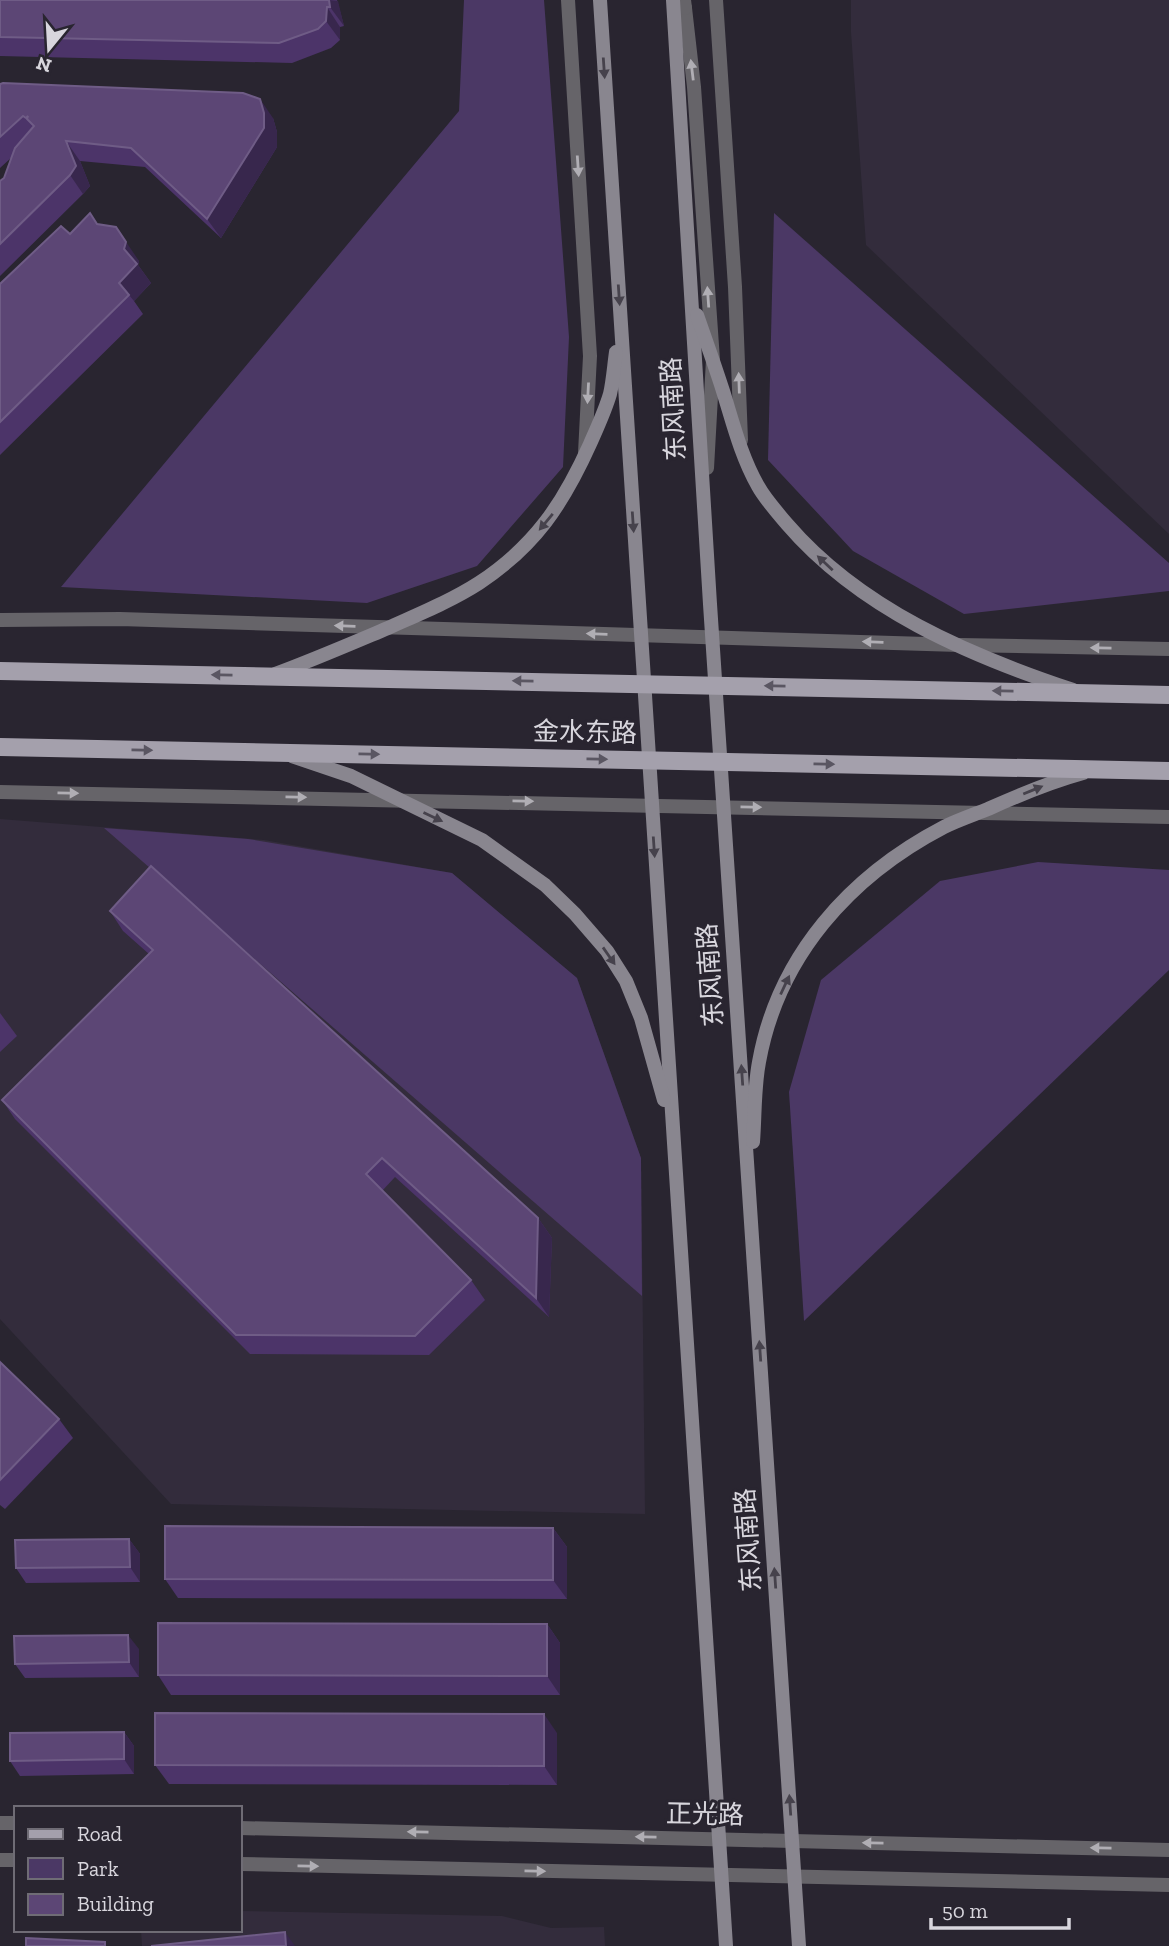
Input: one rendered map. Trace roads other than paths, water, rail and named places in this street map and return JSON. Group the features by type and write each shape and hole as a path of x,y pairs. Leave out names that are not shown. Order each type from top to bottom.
{"main road":[{"name":"东风南路","path":"600,0 726,1946"},
{"name":"东风南路","path":"681,3 691,297 704,512 799,1946"},
{"path":"691,297 741,452 758,487 804,543 835,573 897,614 1027,675 1081,693"},
{"path":"270,676 427,611 478,584 534,536 556,511 584,457 610,394 621,323"},
{"name":"金水东路","path":"0,671 1169,695"},
{"name":"金水东路","path":"0,747 1169,771"},
{"path":"281,753 351,776 482,841 552,892 607,951 626,981 641,1018 672,1126"},
{"path":"750,1196 759,1062 782,989 801,952 821,923 850,893 907,849 945,827 1052,782 1097,769"}],"street":[{"path":"568,0 590,356 584,457"},
{"path":"716,0 735,287 741,452"},
{"path":"681,3 694,87 713,360 704,512"},
{"path":"0,620 120,619 1169,649"},
{"path":"0,792 1169,817"},
{"name":"正光路","path":"242,1828 1169,1850"},
{"path":"242,1864 1169,1885"}]}
